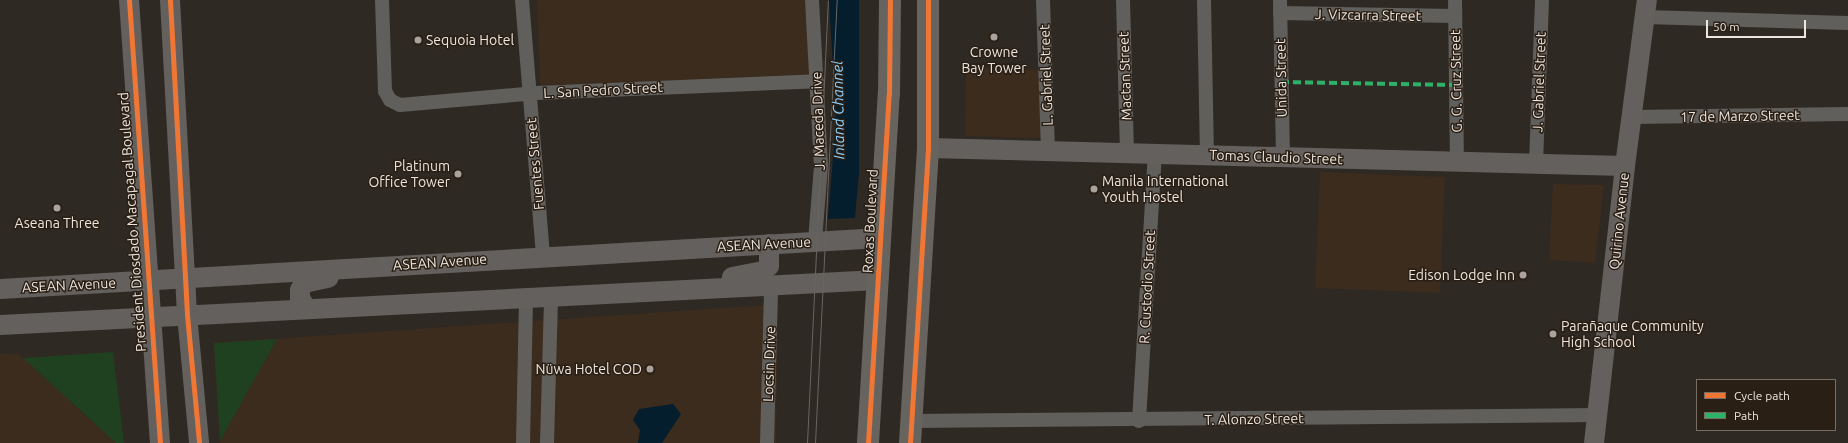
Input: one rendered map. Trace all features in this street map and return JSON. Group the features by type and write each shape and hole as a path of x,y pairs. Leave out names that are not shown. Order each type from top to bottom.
{"highway":[{"name":"Roxas Boulevard","path":"868,443 889,94 890,0"},
{"path":"910,443 928,148 928,0"}],"street":[{"name":"President Diosdado Macapagal Boulevard","path":"129,0 160,443"},
{"path":"170,0 187,315 199,443"},
{"name":"L. San Pedro Street","path":"382,0 385,91 390,100 400,104 529,94 817,81"},
{"name":"Fuentes Street","path":"522,0 543,256"},
{"name":"J. Maceda Drive","path":"812,0 821,166 815,242"},
{"name":"L. Gabriel Street","path":"1043,0 1048,151"},
{"name":"Mactan Street","path":"1123,0 1128,153"},
{"path":"1204,0 1207,155"},
{"name":"G. G. Cruz Street","path":"1455,0 1457,162"},
{"name":"J. Gabriel Street","path":"1536,164 1542,0"},
{"name":"J. Vizcarra Street","path":"1280,6 1455,16"},
{"name":"Unida Street","path":"1280,6 1283,157"},
{"path":"1646,8 1848,23"},
{"name":"Quirino Avenue","path":"1594,443 1625,166 1646,8"},
{"name":"17 de Marzo Street","path":"1632,117 1848,114"},
{"name":"Tomas Claudio Street","path":"928,148 1625,166"},
{"name":"R. Custodio Street","path":"1139,421 1155,154"},
{"name":"ASEAN Avenue","path":"0,289 543,256 881,238"},
{"path":"712,288 737,275 764,271 770,266 769,244"},
{"path":"306,308 300,298 300,290 304,283 325,280 338,268"},
{"path":"0,325 306,308 878,280"},
{"name":"Locsin Drive","path":"767,443 772,285"},
{"path":"547,443 551,296"},
{"path":"523,443 526,297"},
{"name":"T. Alonzo Street","path":"912,421 1139,421 1597,415"}],"shaded area":[{"path":"537,0 805,0 810,77 540,85"},
{"path":"966,68 1043,70 1042,138 965,136"},
{"path":"1320,172 1445,177 1440,293 1315,288"},
{"path":"1553,184 1604,185 1595,263 1549,260"},
{"path":"778,304 776,443 220,443 214,343"},
{"path":"18,353 116,443 0,443 0,354"}],"green space":[{"path":"277,339 220,441 214,343"},
{"path":"113,352 124,443 116,443 23,358"}],"water":[{"name":"Inland Channel","path":"829,0 859,0 859,172 855,218 828,219 836,121"},
{"path":"673,404 681,414 662,443 638,443 640,430 633,420 639,409"}],"tram line":[{"path":"807,443 828,0"},
{"path":"815,443 837,0"}],"marked path":[{"path":"1281,82 1456,85"}],"cycle path":[{"path":"129,0 160,443"},
{"path":"170,0 187,315 199,443"},
{"path":"868,443 889,94 890,0"},
{"path":"910,443 928,148 928,0"}],"place":[{"name":"Crowne Bay Tower","path":"994,37"},
{"name":"Sequoia Hotel","path":"418,40"},
{"name":"Platinum Office Tower","path":"458,174"},
{"name":"Manila International Youth Hostel","path":"1094,189"},
{"name":"Aseana Three","path":"57,208"},
{"name":"Edison Lodge Inn","path":"1523,275"},
{"name":"Parañaque Community High School","path":"1553,334"},
{"name":"Nüwa Hotel COD","path":"650,369"}]}
